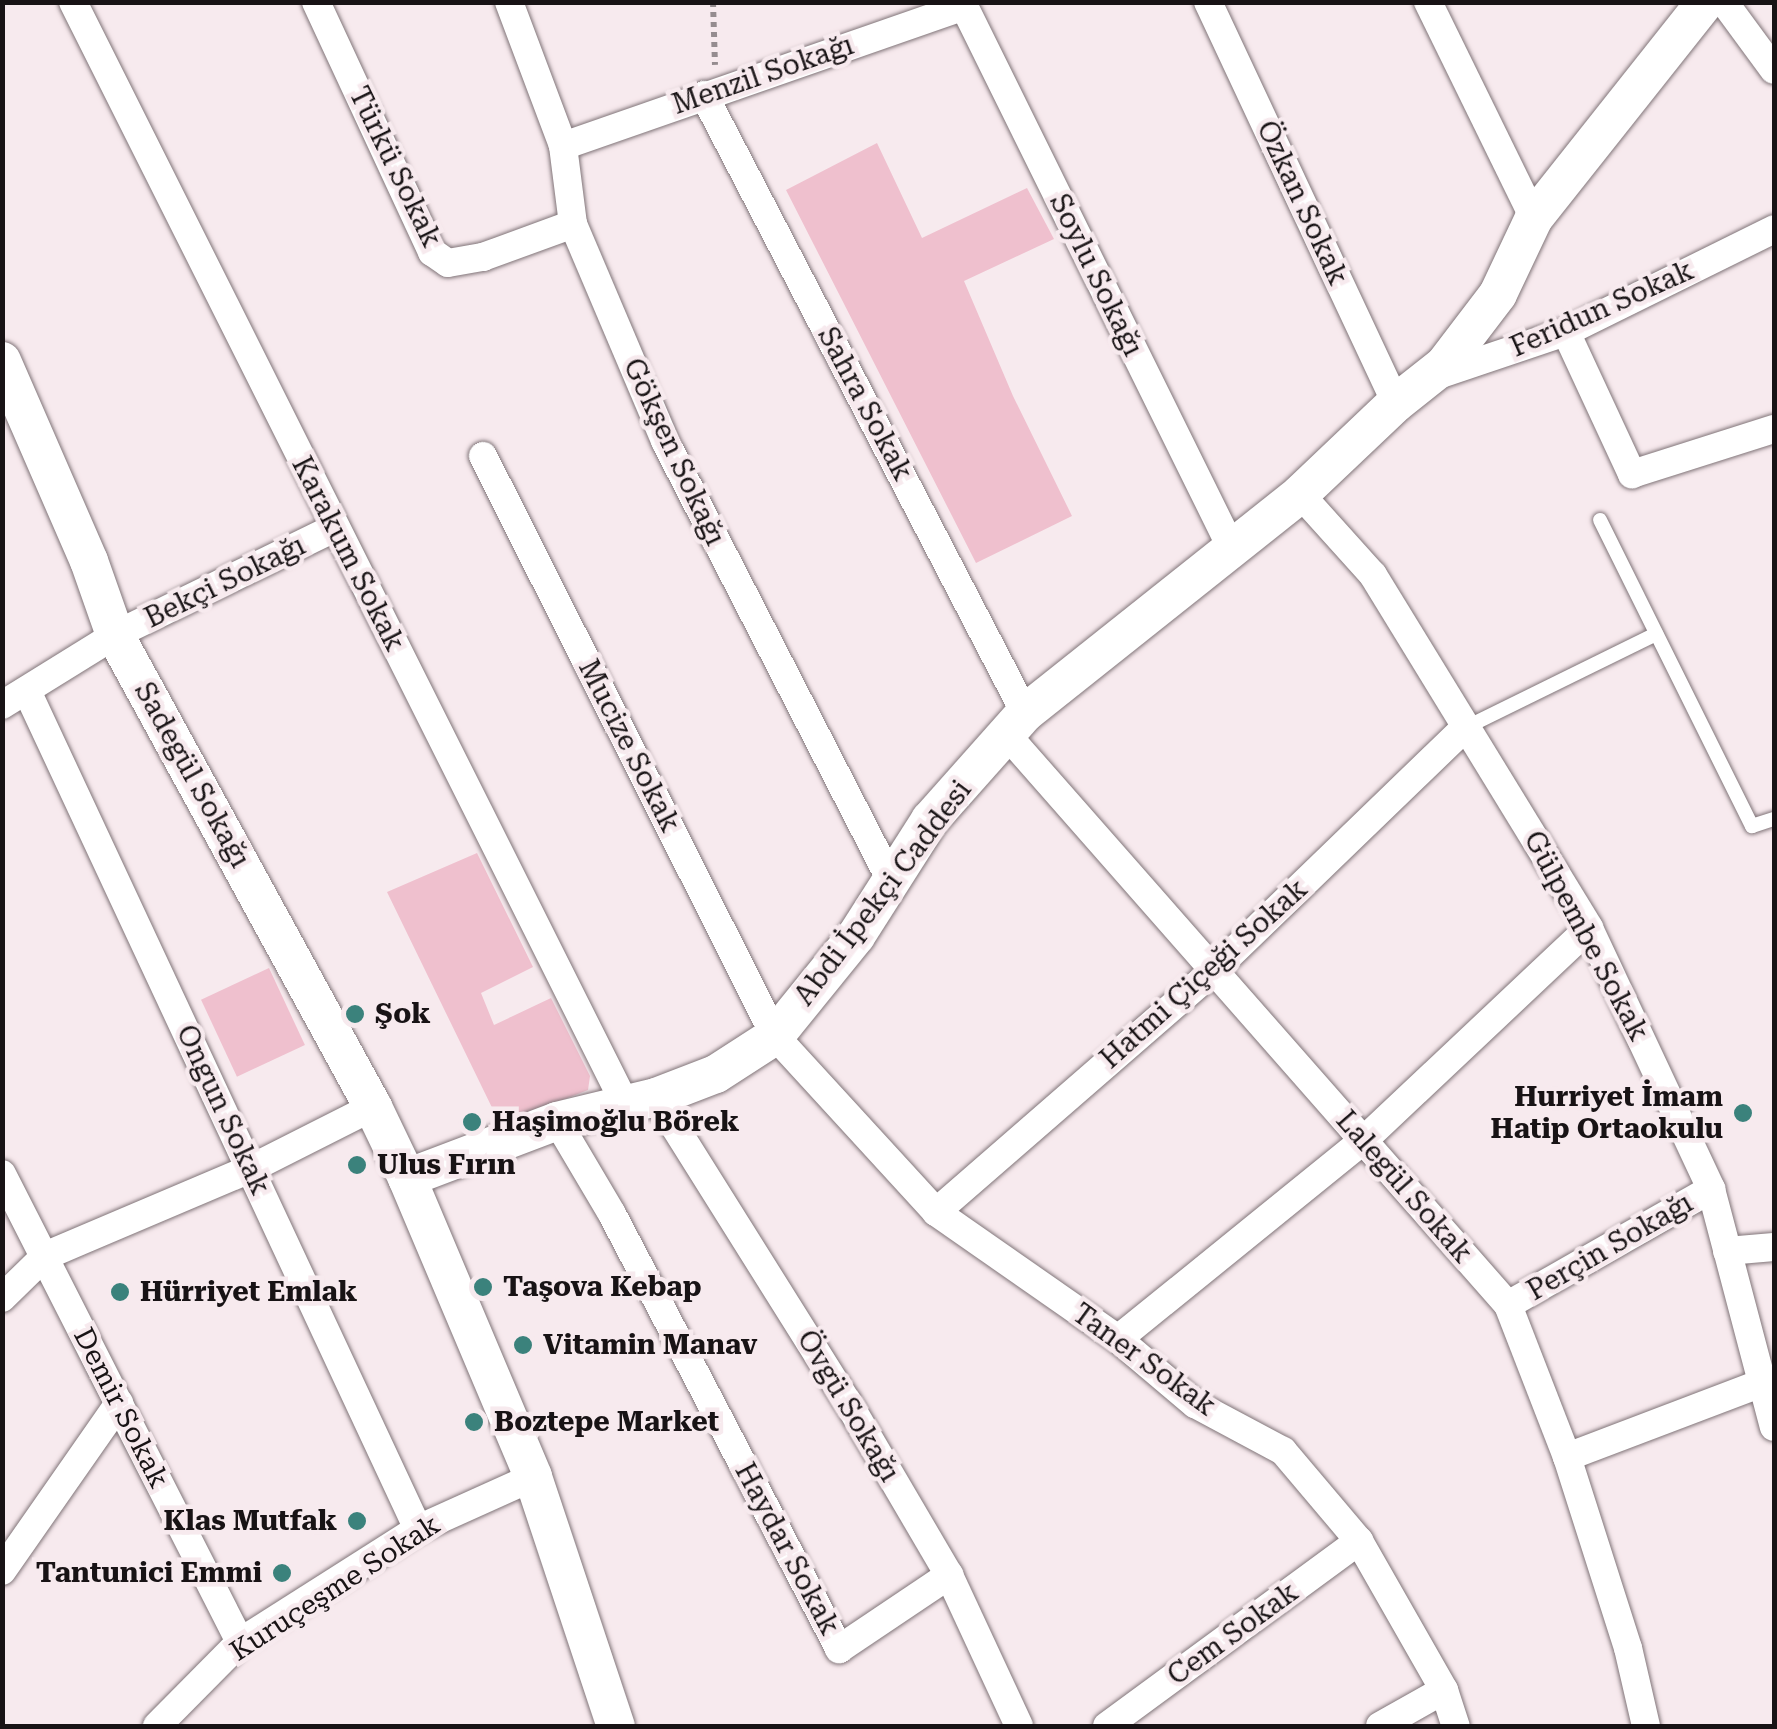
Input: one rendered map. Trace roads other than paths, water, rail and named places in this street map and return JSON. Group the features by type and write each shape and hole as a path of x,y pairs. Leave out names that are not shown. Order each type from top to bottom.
{"street":[{"name":"Karakum Sokak","path":"73,2 334,528 640,1100"},
{"name":"Türkü Sokak","path":"316,2 432,252 448,264 483,257 573,224"},
{"name":"Gökşen Sokağı","path":"509,2 563,146 573,224 665,441 891,881"},
{"name":"Özkan Sokak","path":"1208,2 1396,403"},
{"path":"1428,2 1534,218"},
{"name":"Abdi İpekçi Caddesi","path":"407,1178 558,1121 640,1100 716,1074 774,1036 856,936 930,820 1016,724 1300,494 1396,403 1444,365 1482,317 1515,265 1534,218 1705,2"},
{"path":"1724,2 1774,70"},
{"name":"Menzil Sokağı","path":"563,146 963,4"},
{"name":"Soylu Sokağı","path":"963,4 1231,547"},
{"name":"Sahra Sokak","path":"710,93 1016,724"},
{"name":"Feridun Sokak","path":"1426,379 1566,332 1774,229"},
{"path":"1566,332 1632,474 1774,429"},
{"name":"Sadegül Sokağı","path":"2,361 89,561 115,635 373,1107 407,1178"},
{"name":"Mucize Sokak","path":"483,456 774,1036"},
{"name":"Gülpembe Sokak","path":"1300,494 1372,575 1588,928 1711,1189 1774,1426"},
{"name":"Bekçi Sokağı","path":"2,706 115,635 334,528"},
{"name":"Ongun Sokak","path":"28,691 418,1529"},
{"name":"Lalegül Sokak","path":"1016,724 1213,971 1508,1305 1567,1457 1628,1648 1646,1726"},
{"name":"Hatmi Çiçeği Sokak","path":"936,1212 1213,971 1465,728"},
{"path":"1118,1339 1364,1140 1588,928"},
{"name":"Taner Sokak","path":"774,1036 936,1212 1118,1339 1195,1404 1284,1452 1359,1541 1444,1690 1456,1726"},
{"name":"Övgü Sokağı","path":"640,1100 847,1401 949,1575 1020,1726"},
{"path":"2,1298 45,1256 250,1169 373,1107"},
{"name":"Haydar Sokak","path":"558,1121 612,1214 839,1649 949,1575"},
{"name":"Demir Sokak","path":"2,1174 240,1642"},
{"path":"407,1178 533,1478 616,1726"},
{"name":"Perçin Sokağı","path":"1508,1305 1711,1189"},
{"path":"1727,1251 1774,1247"},
{"path":"1567,1457 1764,1382"},
{"path":"2,1571 119,1403"},
{"name":"Kuruçeşme Sokak","path":"157,1726 240,1642 418,1529 533,1478"},
{"name":"Cem Sokak","path":"1107,1726 1359,1541"},
{"path":"1380,1726 1444,1690"}],"lane":[{"path":"1600,520 1752,826 1774,818"},
{"path":"1465,728 1656,634"}],"place":[{"name":"Şok","path":"355,1014"},
{"name":"Hurriyet İmam Hatip Ortaokulu","path":"1743,1113"},
{"name":"Haşimoğlu Börek","path":"472,1122"},
{"name":"Ulus Fırın","path":"357,1165"},
{"name":"Taşova Kebap","path":"483,1287"},
{"name":"Hürriyet Emlak","path":"120,1292"},
{"name":"Vitamin Manav","path":"523,1345"},
{"name":"Boztepe Market","path":"474,1422"},
{"name":"Klas Mutfak","path":"357,1521"},
{"name":"Tantunici Emmi","path":"282,1573"}]}
